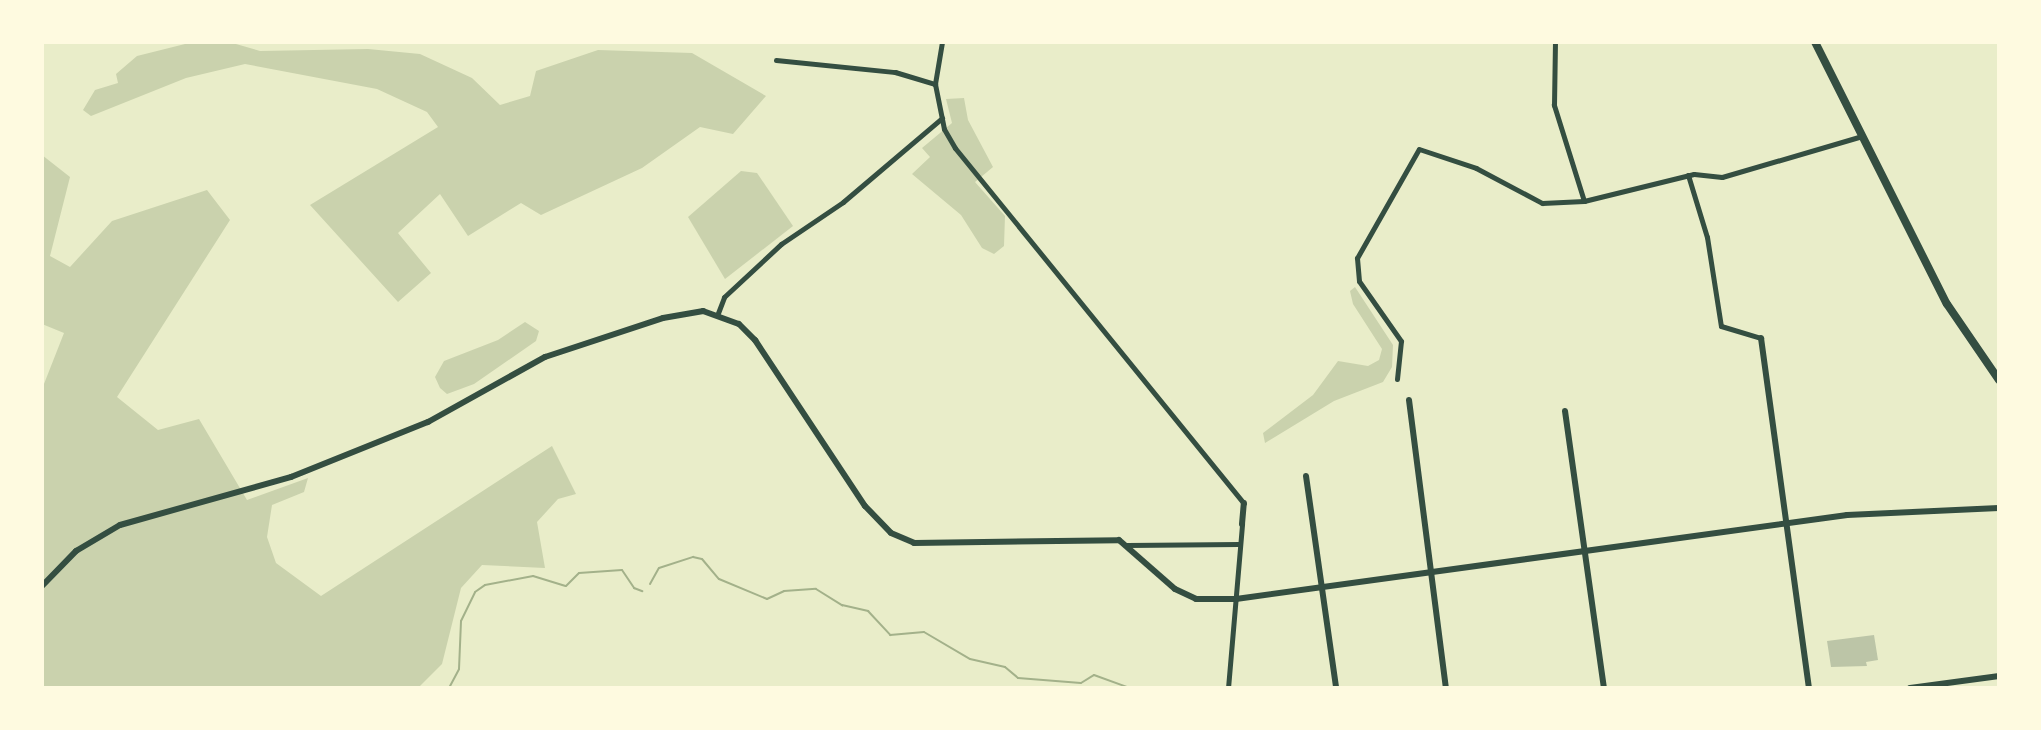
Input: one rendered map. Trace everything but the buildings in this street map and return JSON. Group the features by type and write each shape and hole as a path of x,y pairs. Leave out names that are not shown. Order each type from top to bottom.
{"main road":[{"path":"1815,42 1947,304 1999,380"}],"street":[{"path":"942,42 935,84 942,118 963,160 1244,503 1228,688"},
{"path":"1555,42 1554,105 1584,201"},
{"path":"776,60 895,72 935,84"},
{"path":"718,313 724,297 781,244 852,196 942,118"},
{"path":"1397,379 1401,341 1359,281 1357,258 1419,149 1476,168 1542,203 1584,201 1688,175 1722,177 1862,136"},
{"path":"1688,175 1707,237 1719,322 1724,329 1747,330 1761,338 1809,688"},
{"path":"42,586 76,551 120,525 262,487 326,464 428,422 566,349 680,313 718,313 755,340 865,506 891,533 914,543 1107,537 1127,545 1185,595 1236,599 1786,523 1889,511 1999,508"},
{"path":"1409,400 1446,688"},
{"path":"1565,411 1604,688"},
{"path":"1306,476 1336,688"},
{"path":"1127,545 1239,544"},
{"path":"1910,688 1999,676"}],"green space":[{"path":"193,42 229,42 260,51 368,49 420,54 472,78 500,105 530,96 536,71 598,50 692,53 766,96 733,134 700,127 642,168 541,215 521,203 468,236 440,194 398,233 431,273 398,302 310,205 438,127 427,112 377,89 245,64 186,78 91,116 83,110 95,90 118,83 116,74 137,56"},
{"path":"964,98 968,120 993,167 975,182 1005,216 1004,246 994,254 982,248 961,215 912,174 930,157 922,148 952,123 946,99"},
{"path":"42,155 70,177 50,256 70,267 112,221 207,190 230,220 117,397 158,430 199,419 247,500 308,478 304,492 272,505 267,537 276,563 321,596 552,446 576,494 558,499 537,522 545,568 482,565 461,588 442,664 418,688 42,688 42,389 64,333 42,324"},
{"path":"741,171 757,173 793,226 725,279 688,217"},
{"path":"1355,287 1393,345 1392,367 1383,382 1334,401 1265,443 1263,433 1313,395 1338,361 1368,366 1379,360 1382,349 1353,304 1350,291"},
{"path":"525,322 539,331 536,341 474,384 447,394 440,388 435,377 444,361 498,340"}],"waterway":[{"path":"650,584 659,568 693,557 702,559 719,579 767,599 784,591 816,589 842,605 868,611 890,635 924,632 970,659 1005,667 1018,678 1081,683 1094,675 1129,688"},
{"path":"449,688 459,669 461,621 475,592 485,585 533,576 566,586 579,573 622,570 634,588 642,591"}]}
